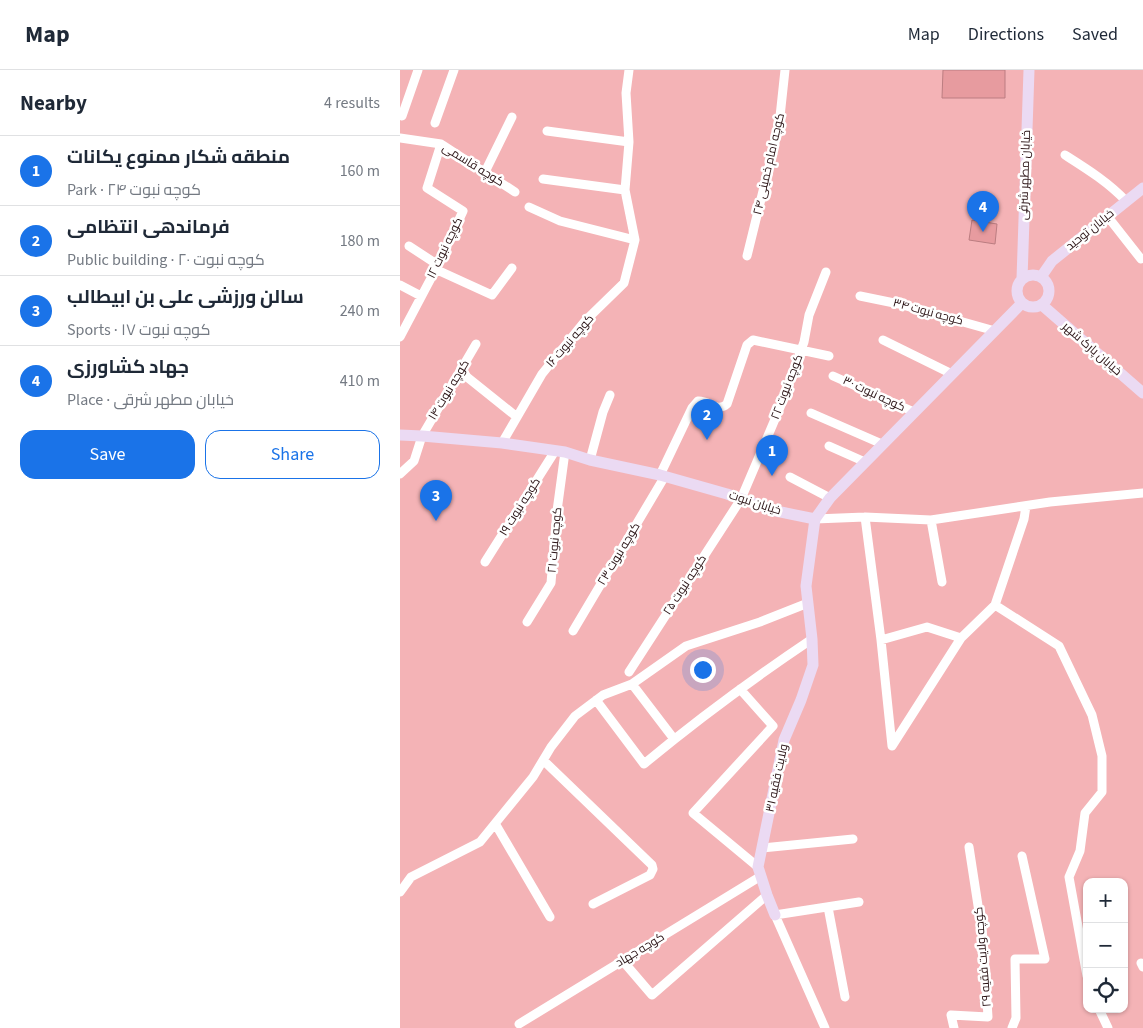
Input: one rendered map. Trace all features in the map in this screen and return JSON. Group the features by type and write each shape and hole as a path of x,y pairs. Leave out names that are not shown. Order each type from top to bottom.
{"street":[{"path":"402,116 418,70"},
{"path":"435,123 454,70"},
{"path":"529,207 560,221 635,240 625,190 629,142 626,93 629,70"},
{"name":"کوچه امام خمینی ۲۴","path":"746,256 779,126 785,70"},
{"name":"خیابان مطهر شرقی","path":"1022,279 1029,70"},
{"path":"485,172 512,117"},
{"path":"547,131 629,142"},
{"name":"کوچه قاسمی","path":"400,138 441,144 515,192"},
{"name":"کوچه نبوت ۱۲","path":"400,337 437,267 463,211 427,188 441,144"},
{"path":"1066,155 1095,174 1126,201"},
{"path":"543,179 625,190"},
{"name":"خیابان توحید","path":"1041,277 1052,261 1143,188"},
{"path":"1108,217 1141,259"},
{"name":"کوچه نبوت ۱۶","path":"502,444 542,374 585,321 624,283 635,240"},
{"path":"408,246 437,267 492,295 512,268"},
{"name":"کوچه نبوت ۲۲","path":"741,499 781,405 801,350 809,315 826,272"},
{"path":"1031,275 1041,277 1047,283 1048,297 1042,305 1032,307 1022,303 1017,289 1022,279 1031,275"},
{"path":"400,285 421,296"},
{"name":"کوچه نبوت ۳۴","path":"860,296 899,304 995,331"},
{"path":"816,519 830,498 1022,303"},
{"name":"خیابان پارک شهر","path":"1042,305 1143,393"},
{"name":"کوچه نبوت ۲۳","path":"573,632 662,476 692,408 698,401 705,400 717,408 723,408 727,404 747,346 753,340 801,350"},
{"path":"883,340 952,374"},
{"name":"کوچه نبوت ۱۴","path":"400,474 414,461 422,436 476,344"},
{"path":"801,350 829,356"},
{"path":"462,368 467,377 517,417"},
{"name":"کوچه نبوت ۳۰","path":"834,376 914,412"},
{"path":"590,460 603,412 610,396"},
{"path":"811,413 882,444"},
{"name":"خیابان نبوت","path":"400,435 560,451 590,460 662,476 776,511 816,519"},
{"path":"829,446 865,462"},
{"name":"کوچه نبوت ۱۹","path":"485,562 560,451"},
{"name":"کوچه نبوت ۲۱","path":"527,622 551,583 560,451"},
{"path":"790,477 830,498"},
{"path":"816,519 865,517 931,520 1026,506 1143,493"},
{"name":"کوچه نبوت ۲۵","path":"629,672 741,499"},
{"path":"865,517 892,746 961,638 995,605 1024,518 1026,506"},
{"name":"ولایت فقیه ۳۱","path":"816,519 806,586 813,665 784,740 762,848 760,872 775,915 825,1028"},
{"path":"931,520 942,582"},
{"path":"400,892 411,877 480,842 496,825 533,777 575,716 603,695 632,684 686,646 760,622 808,603"},
{"path":"995,605 1059,646 1092,715 1102,756 1102,792 1085,813 1080,851 1069,877 1086,968"},
{"path":"881,640 927,626 961,638"},
{"path":"596,700 644,764 740,689 812,639"},
{"path":"632,684 674,739"},
{"path":"740,689 773,726 693,813 760,872"},
{"path":"544,760 652,865 653,869 650,875 593,904"},
{"path":"496,825 550,917"},
{"path":"762,848 854,839"},
{"name":"کوچه ولایت فقیه ۲۹","path":"954,1028 951,1015 988,1018 983,938 970,847"},
{"path":"1012,1028 1016,1018 1015,959 1045,959 1022,856"},
{"name":"کوچه جهاد","path":"519,1024 760,872"},
{"path":"622,960 652,995 767,895"},
{"path":"775,915 859,902"},
{"path":"828,907 845,997"},
{"path":"1101,1013 1108,1028"}],"shaded area":[{"path":"400,70 1143,70 1143,1028 400,1028"}],"building":[{"path":"943,70 1005,70 1005,98 942,98"},
{"path":"972,220 997,224 995,244 969,240"}],"place":[{"name":"جهاد کشاورزی","path":"983,232"},
{"name":"فرماندهی انتظامی","path":"707,440"},
{"name":"منطقه شکار ممنوع یکانات","path":"772,476"},
{"name":"سالن ورزشی علی بن ابیطالب","path":"436,521"}]}
